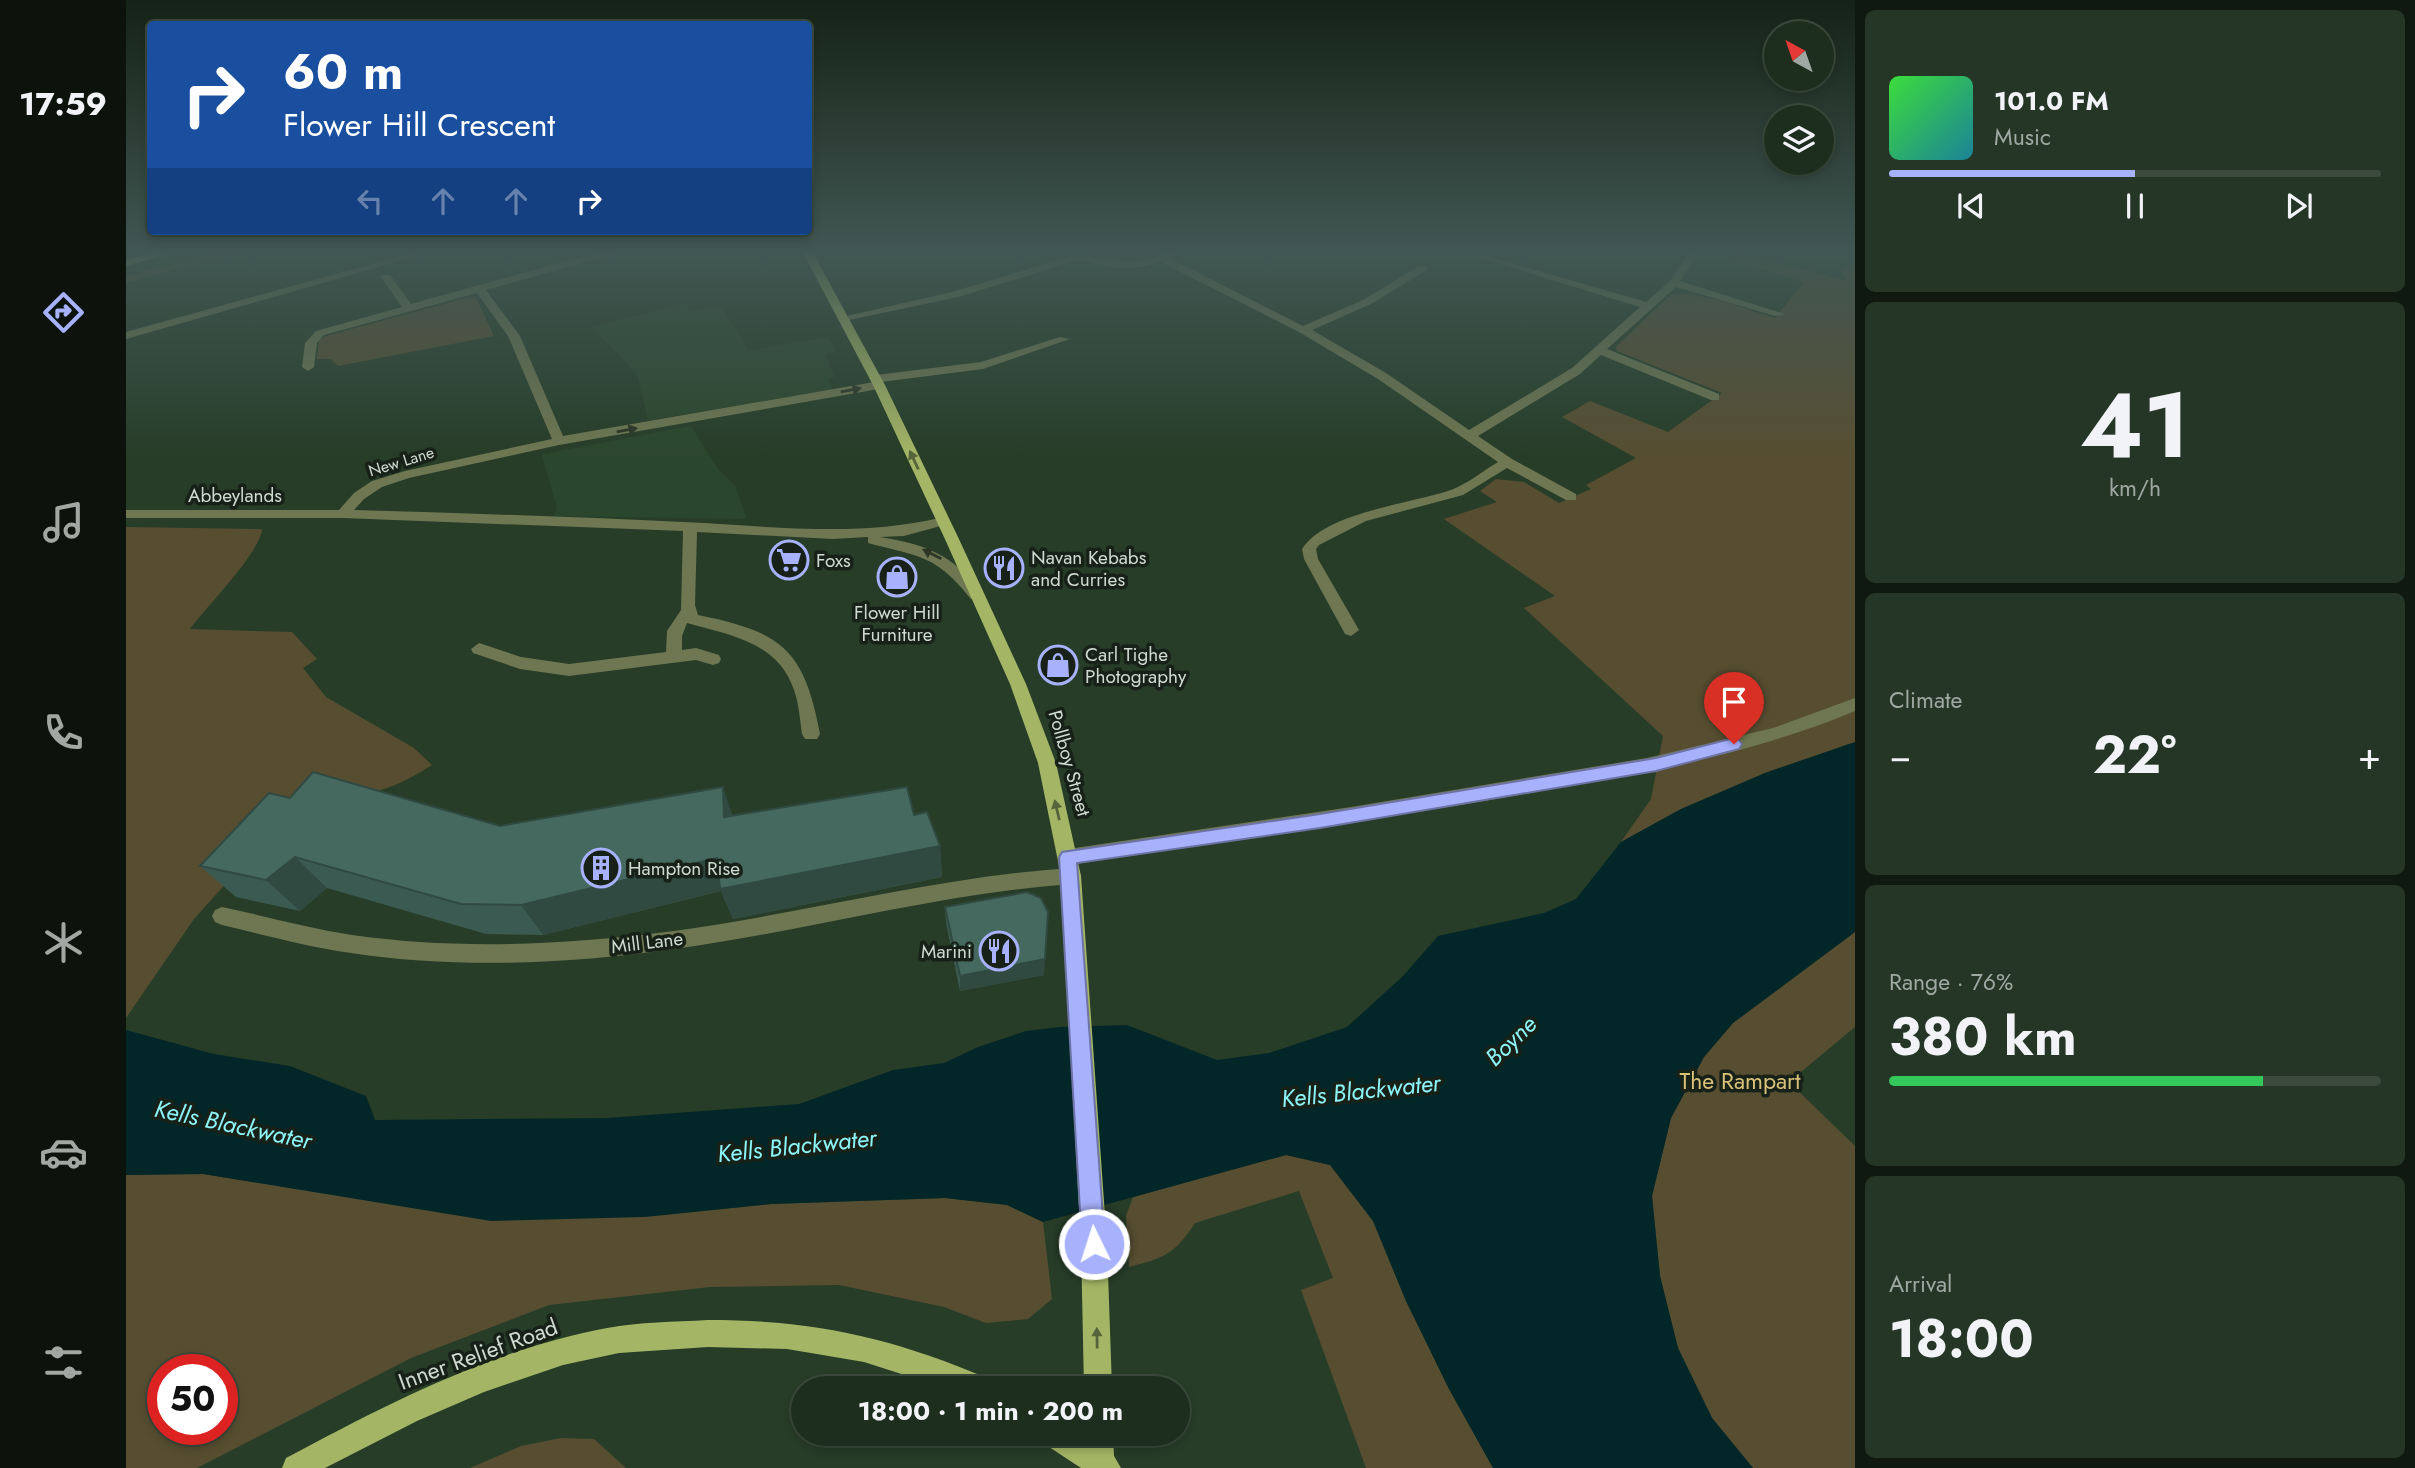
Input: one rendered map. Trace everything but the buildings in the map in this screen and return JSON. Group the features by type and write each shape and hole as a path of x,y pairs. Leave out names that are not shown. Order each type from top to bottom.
{"main road":[{"name":"Pollboy Street","path":"845,320 877,382 1018,684 1047,763 1069,867 1094,1244 1098,1376"},
{"name":"Inner Relief Road","path":"296,1468 382,1421 509,1369 606,1342 711,1333 788,1334 869,1348 952,1376"},
{"path":"1072,1446 1102,1466"},
{"path":"1100,1446 1102,1466"}],"street":[{"path":"126,336 185,320"},
{"path":"308,367 312,337 320,332 366,320"},
{"path":"502,320 514,336 559,441"},
{"path":"1282,320 1382,376 1507,462 1571,497"},
{"path":"1303,330 1327,320"},
{"path":"1470,435 1576,370 1632,320"},
{"name":"New Lane","path":"343,514 359,496 377,484 425,470 559,441 983,365 1064,339"},
{"path":"1599,349 1715,397"},
{"path":"1351,630 1311,559 1309,549 1314,542 1361,518 1458,492 1507,462"},
{"name":"Abbeylands","path":"126,514 343,514"},
{"path":"343,514 833,534 904,531 943,521"},
{"path":"690,527 687,605 691,618 755,635 782,654 802,687 811,734"},
{"path":"833,534 917,547 936,555 958,572 980,601"},
{"path":"675,656 672,635 678,622 689,611"},
{"path":"479,649 520,663 569,670 696,653 713,659"},
{"name":"Mill Lane","path":"222,916 363,945 436,952 561,952 674,940 1320,821 1656,764 1786,731 1855,704"}],"shaded area":[{"path":"621,320 729,320 749,350 828,337 837,351 825,354 835,377 828,379 833,390 648,420 637,375 592,327"},
{"path":"691,426 718,469 735,486 747,519 554,516 557,508 543,454"}],"green space":[{"path":"387,320 486,320 494,336 338,366 331,359 317,359 319,340"},
{"path":"1645,320 1855,320 1855,742 1765,773 1681,809 1621,842 1651,799 1663,736 1524,608 1555,596 1444,519 1497,502 1480,491 1496,479 1524,482 1559,503 1591,489 1586,485 1636,458 1562,417 1590,401 1668,432 1722,393 1617,351 1616,347"},
{"path":"126,527 262,529 243,565 190,629 292,632 317,659 303,668 326,697 414,748 432,765 415,776 384,789 354,796 300,801 194,919 126,1018"},
{"name":"The Rampart","path":"1855,932 1855,1027 1789,1082 1855,1146 1855,1468 1753,1468 1712,1418 1678,1348 1660,1276 1652,1196 1671,1118 1704,1057 1733,1023"},
{"path":"1286,1155 1330,1165 1373,1221 1406,1301 1449,1389 1493,1468 1366,1468 1301,1290 1333,1278 1299,1191 1195,1223 1181,1242 1168,1253 1129,1267 1126,1216 1133,1197"},
{"path":"203,1174 350,1197 644,1217 771,1204 945,1198 1007,1205 1043,1222 1052,1299 1028,1319 986,1323 944,1307 839,1285 710,1287 549,1305 411,1358 197,1468 126,1468 126,1175"},
{"path":"561,1438 594,1439 626,1468 470,1468 521,1446"}],"water":[{"path":"1855,742 1855,932 1733,1023 1704,1057 1671,1118 1652,1196 1660,1276 1678,1348 1712,1418 1753,1468 1493,1468 1449,1389 1406,1301 1373,1221 1330,1165 1286,1155 1043,1222 1007,1205 945,1198 771,1204 644,1217 491,1221 203,1174 126,1175 126,1030 214,1054 290,1066 366,1096 375,1120 607,1118 799,1104 893,1070 944,1063 978,1047 1026,1031 1060,1027 1127,1025 1217,1060 1269,1053 1347,1027 1403,976 1438,936 1544,913 1576,899 1621,842 1681,809 1765,773"}],"place":[{"name":"Foxs","path":"789,560"},
{"name":"Navan Kebabs and Curries","path":"1004,568"},
{"name":"Flower Hill Furniture","path":"897,577"},
{"name":"Carl Tighe Photography","path":"1058,665"},
{"name":"Hampton Rise","path":"601,868"},
{"name":"Marini","path":"999,951"}],"route":[{"path":"1094,1244 1068,857 1320,821 1656,764 1734,744"}],"water label":[{"name":"Boyne","path":"1511,1041"},
{"name":"Kells Blackwater","path":"1361,1091"},
{"name":"Kells Blackwater","path":"233,1125"},
{"name":"Kells Blackwater","path":"797,1146"}]}
